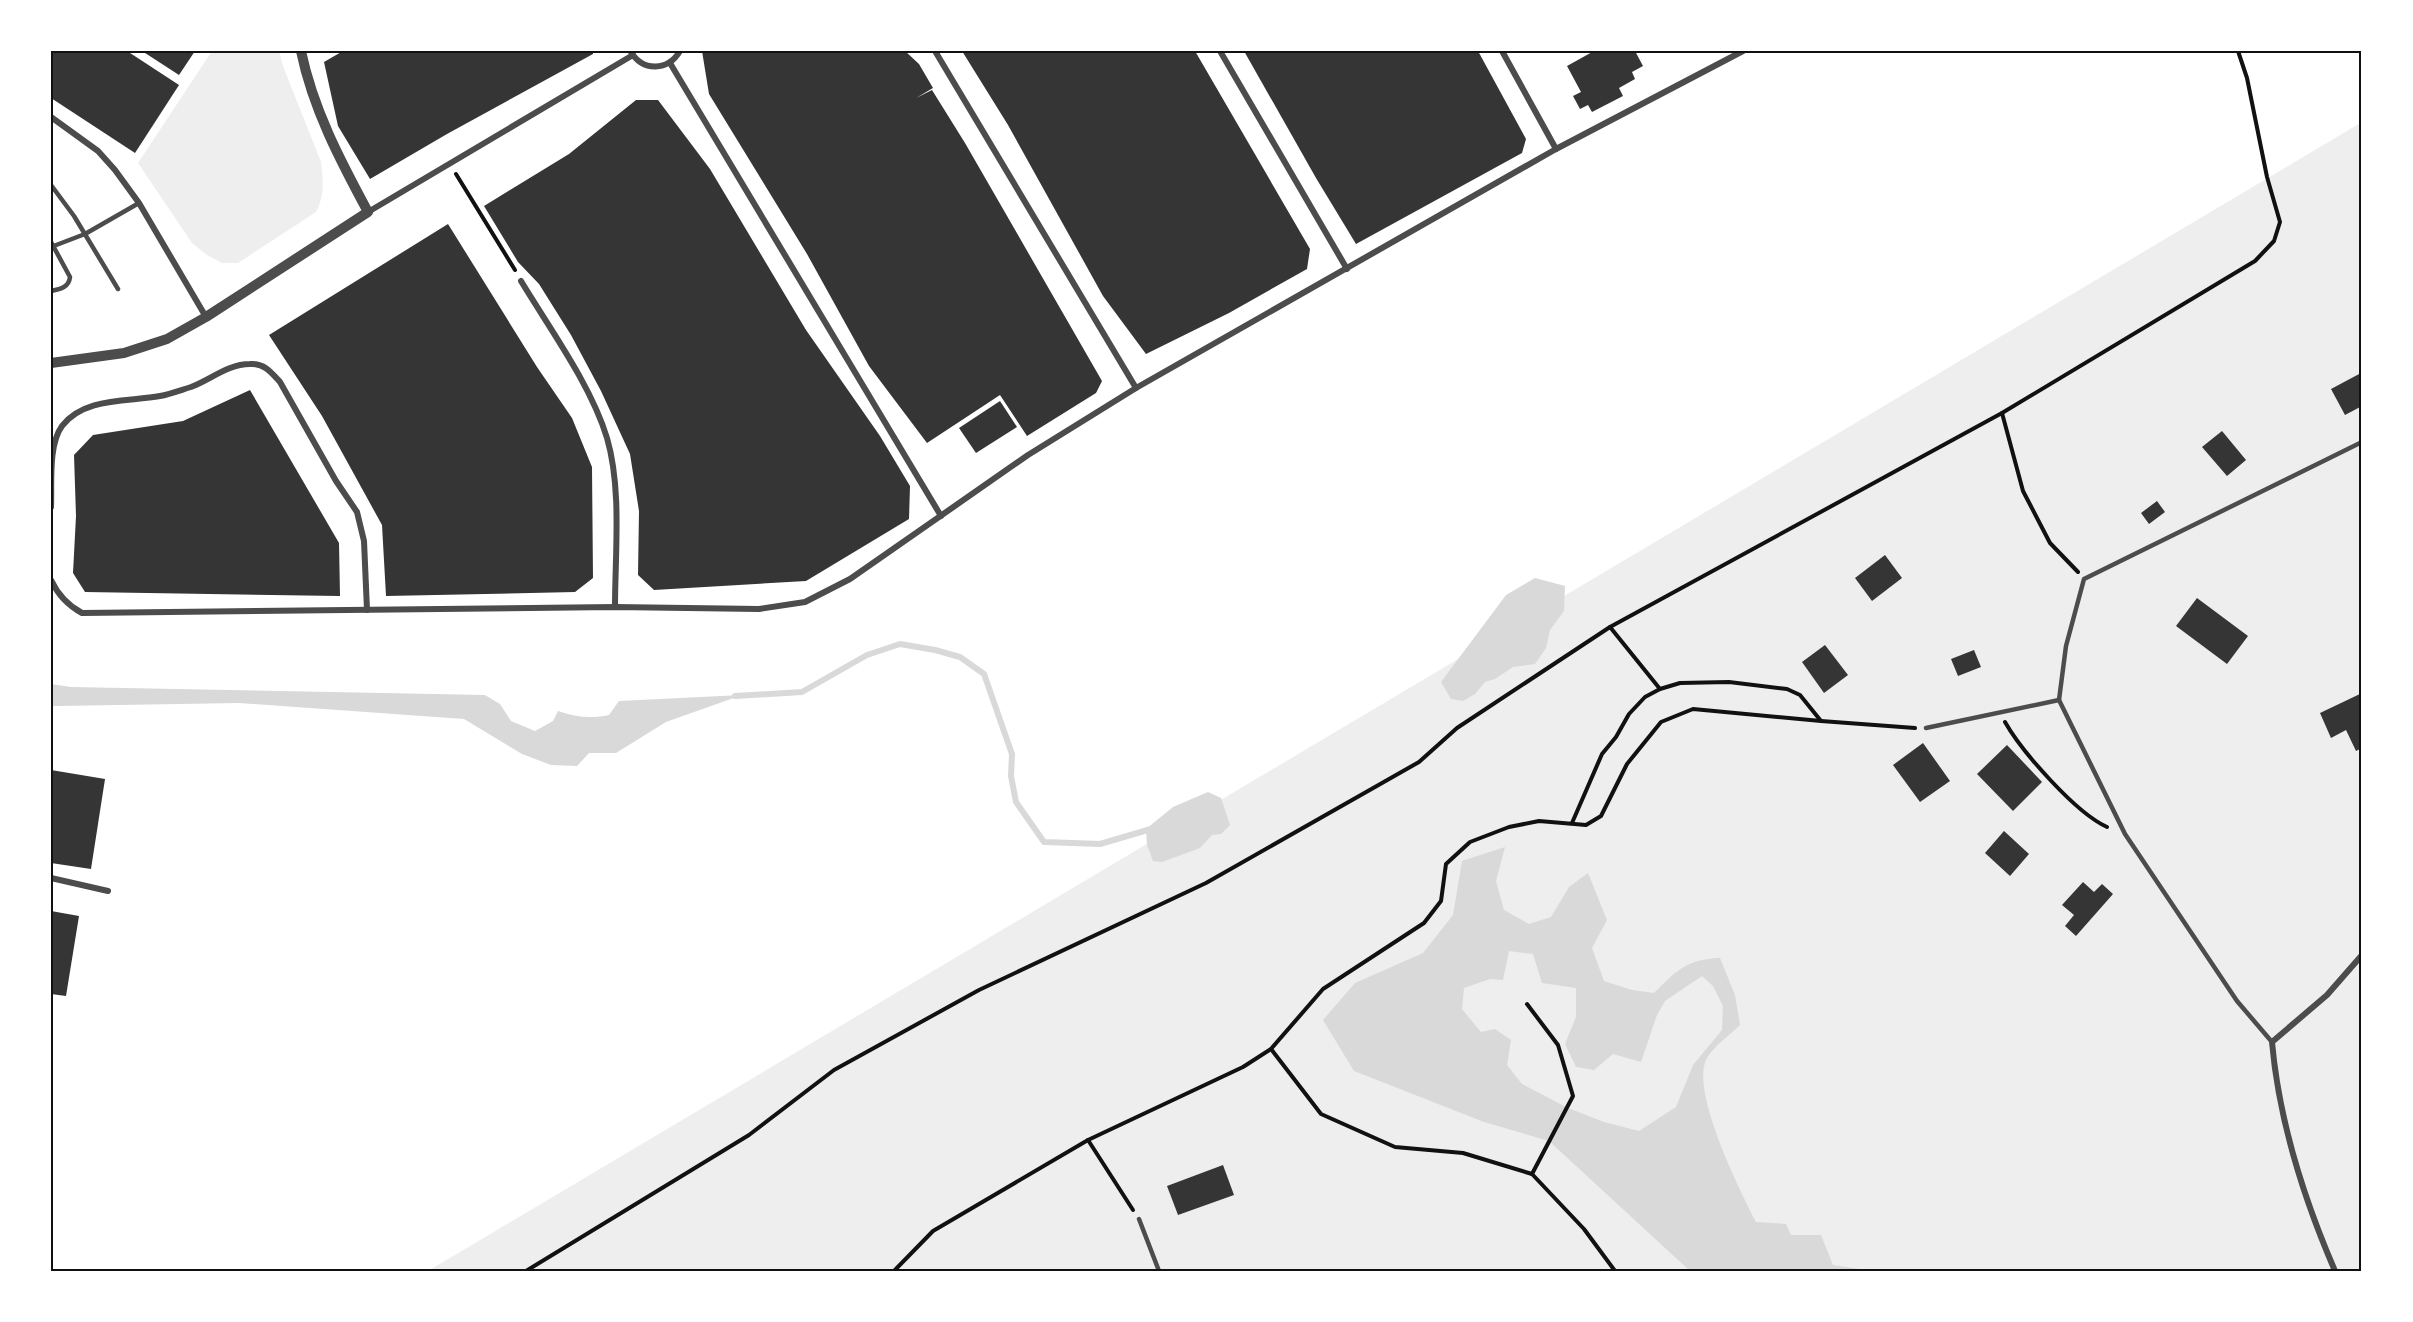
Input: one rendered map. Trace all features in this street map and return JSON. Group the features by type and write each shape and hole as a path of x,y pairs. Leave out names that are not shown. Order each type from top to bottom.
{"street":[{"path":"301,51 313,99 326,130 368,212"},
{"path":"51,363 124,353 147,347 206,317 368,212 632,53 638,61 654,67 670,63 680,51"},
{"path":"935,51 1136,388"},
{"path":"1220,51 1347,269"},
{"path":"1502,51 1556,148"},
{"path":"51,579 62,599 70,607 82,613 615,608 759,609 805,602 837,587 1028,455 1136,388 1556,148 1743,51"},
{"path":"670,63 941,516"},
{"path":"51,117 98,151 116,170 139,203 206,317"},
{"path":"521,281 588,392 608,440 615,499 615,608"},
{"path":"51,507 54,446 61,427 80,410 107,403 160,396 193,386 234,367 249,364 261,365 270,370 280,382 336,481 357,512 364,541 367,610"},
{"path":"51,878 108,891"},
{"path":"2335,1271 2294,1162 2276,1078 2272,1042 2327,995 2362,955"}],"lane":[{"path":"51,185 85,234 118,290"},
{"path":"51,291 65,287 70,277 52,245 85,234 139,203"},
{"path":"2272,1042 2237,1001 2125,834 2059,700 2067,646 2084,579 2362,442"},
{"path":"1926,728 2059,700"},
{"path":"1139,1219 1159,1271"}],"path":[{"path":"526,1271 749,1135 834,1070 979,990 1206,882 1419,762 1457,728 1610,627 2002,413 2254,261 2274,241 2280,222 2267,177 2247,78 2238,51"},
{"path":"450,163 521,281"},
{"path":"2002,413 2023,491 2050,543 2084,579"},
{"path":"1610,627 1660,689"},
{"path":"1572,823 1602,754 1616,737 1629,714 1645,697 1660,689 1680,683 1729,682 1787,689 1800,695 1821,721"},
{"path":"894,1271 933,1231 1088,1140 1243,1067 1271,1049 1323,989 1424,923 1441,901 1446,864 1470,842 1509,827 1539,821 1586,825 1601,816 1627,764 1661,722 1693,709 1926,728"},
{"path":"2000,712 2009,729 2050,779 2094,821 2125,834"},
{"path":"1527,1004 1558,1045 1573,1096 1532,1174"},
{"path":"1271,1049 1321,1114 1395,1147 1463,1153 1532,1174 1584,1229 1615,1271"},
{"path":"1088,1140 1139,1219"}],"shaded area":[{"path":"212,51 279,51 321,162 322,193 316,212 238,263 222,263 192,243 138,163"},
{"path":"2362,122 2362,1271 428,1271"},
{"path":"1535,578 1565,586 1564,611 1550,630 1546,648 1535,664 1513,667 1495,679 1485,682 1475,694 1463,701 1451,699 1441,682 1506,595"},
{"path":"51,684 71,687 485,695 500,704 511,721 535,731 553,721 558,711 577,716 596,717 609,715 619,701 742,695 666,722 616,753 589,753 577,766 551,765 522,754 464,719 239,703 51,706"},
{"path":"1208,792 1221,798 1230,825 1221,834 1212,835 1200,848 1162,862 1153,861 1147,845 1146,829 1173,807"},
{"path":"1505,847 1496,881 1504,910 1529,924 1551,917 1569,887 1588,873 1607,920 1592,948 1604,981 1632,990 1654,993 1669,978 1690,964 1720,958 1735,995 1740,1025 1707,1058 1703,1073 1705,1092 1719,1140 1756,1222 1786,1224 1791,1235 1821,1235 1833,1265 1873,1271 1690,1271 1549,1141 1484,1122 1354,1071 1323,1020 1355,983 1423,953 1453,915 1462,861","holes":["1509,951 1533,954 1542,983 1576,988 1576,1017 1565,1044 1576,1067 1594,1070 1613,1054 1641,1062 1657,1015 1665,1001 1702,976 1713,986 1723,1006 1722,1030 1693,1065 1676,1107 1639,1131 1604,1122 1568,1108 1522,1084 1507,1065 1511,1040 1495,1029 1481,1032 1462,1009 1464,988 1490,979 1503,980"]}],"building":[{"path":"51,51 127,51 179,85 135,153 51,98"},
{"path":"142,51 195,51 179,75"},
{"path":"343,51 593,51 593,54 370,179 338,126 324,62"},
{"path":"702,51 905,51 919,64 933,88 916,98 932,90 965,143 1102,381 1096,393 1027,436 1000,395 927,443 869,366 807,254 709,94"},
{"path":"962,51 1195,51 1310,249 1307,269 1229,313 1146,354 1103,296 1008,125"},
{"path":"1244,51 1478,51 1526,139 1522,153 1356,244"},
{"path":"1594,51 1635,51 1643,66 1632,72 1635,79 1619,88 1623,96 1592,112 1588,105 1580,109 1573,96 1581,92 1567,66"},
{"path":"636,100 658,100 710,169 806,330 880,436 910,486 909,519 806,581 654,590 638,575 639,511 630,454 601,391 571,335 539,284 518,262 484,206 569,154"},
{"path":"448,224 537,367 572,418 592,467 593,578 575,592 386,596 382,525 322,416 269,335"},
{"path":"2361,373 2362,406 2345,415 2331,389"},
{"path":"250,390 339,543 340,596 85,592 73,573 76,516 74,455 93,435 183,421"},
{"path":"1000,401 1017,427 976,453 959,428"},
{"path":"2222,431 2246,460 2227,476 2202,447"},
{"path":"2157,501 2165,512 2149,524 2141,513"},
{"path":"1885,555 1902,578 1872,601 1855,578"},
{"path":"2197,598 2248,636 2227,664 2176,626"},
{"path":"1825,645 1848,675 1824,693 1802,662"},
{"path":"1974,650 1981,667 1958,676 1951,659"},
{"path":"2362,693 2362,748 2356,751 2346,730 2331,738 2320,713"},
{"path":"1923,743 1950,781 1920,802 1893,765"},
{"path":"2007,745 2042,782 2013,811 1977,774"},
{"path":"51,770 105,779 91,869 51,863"},
{"path":"2004,831 2029,854 2010,876 1985,853"},
{"path":"2083,882 2094,892 2102,884 2113,894 2076,936 2065,926 2074,915 2062,905"},
{"path":"51,911 79,916 66,996 51,994"},
{"path":"1223,1165 1234,1195 1178,1215 1167,1186"}],"waterway":[{"path":"735,696 802,692 867,655 900,644 960,657 984,674 1012,754 1011,776 1016,802 1044,842 1100,844 1151,829"}]}
